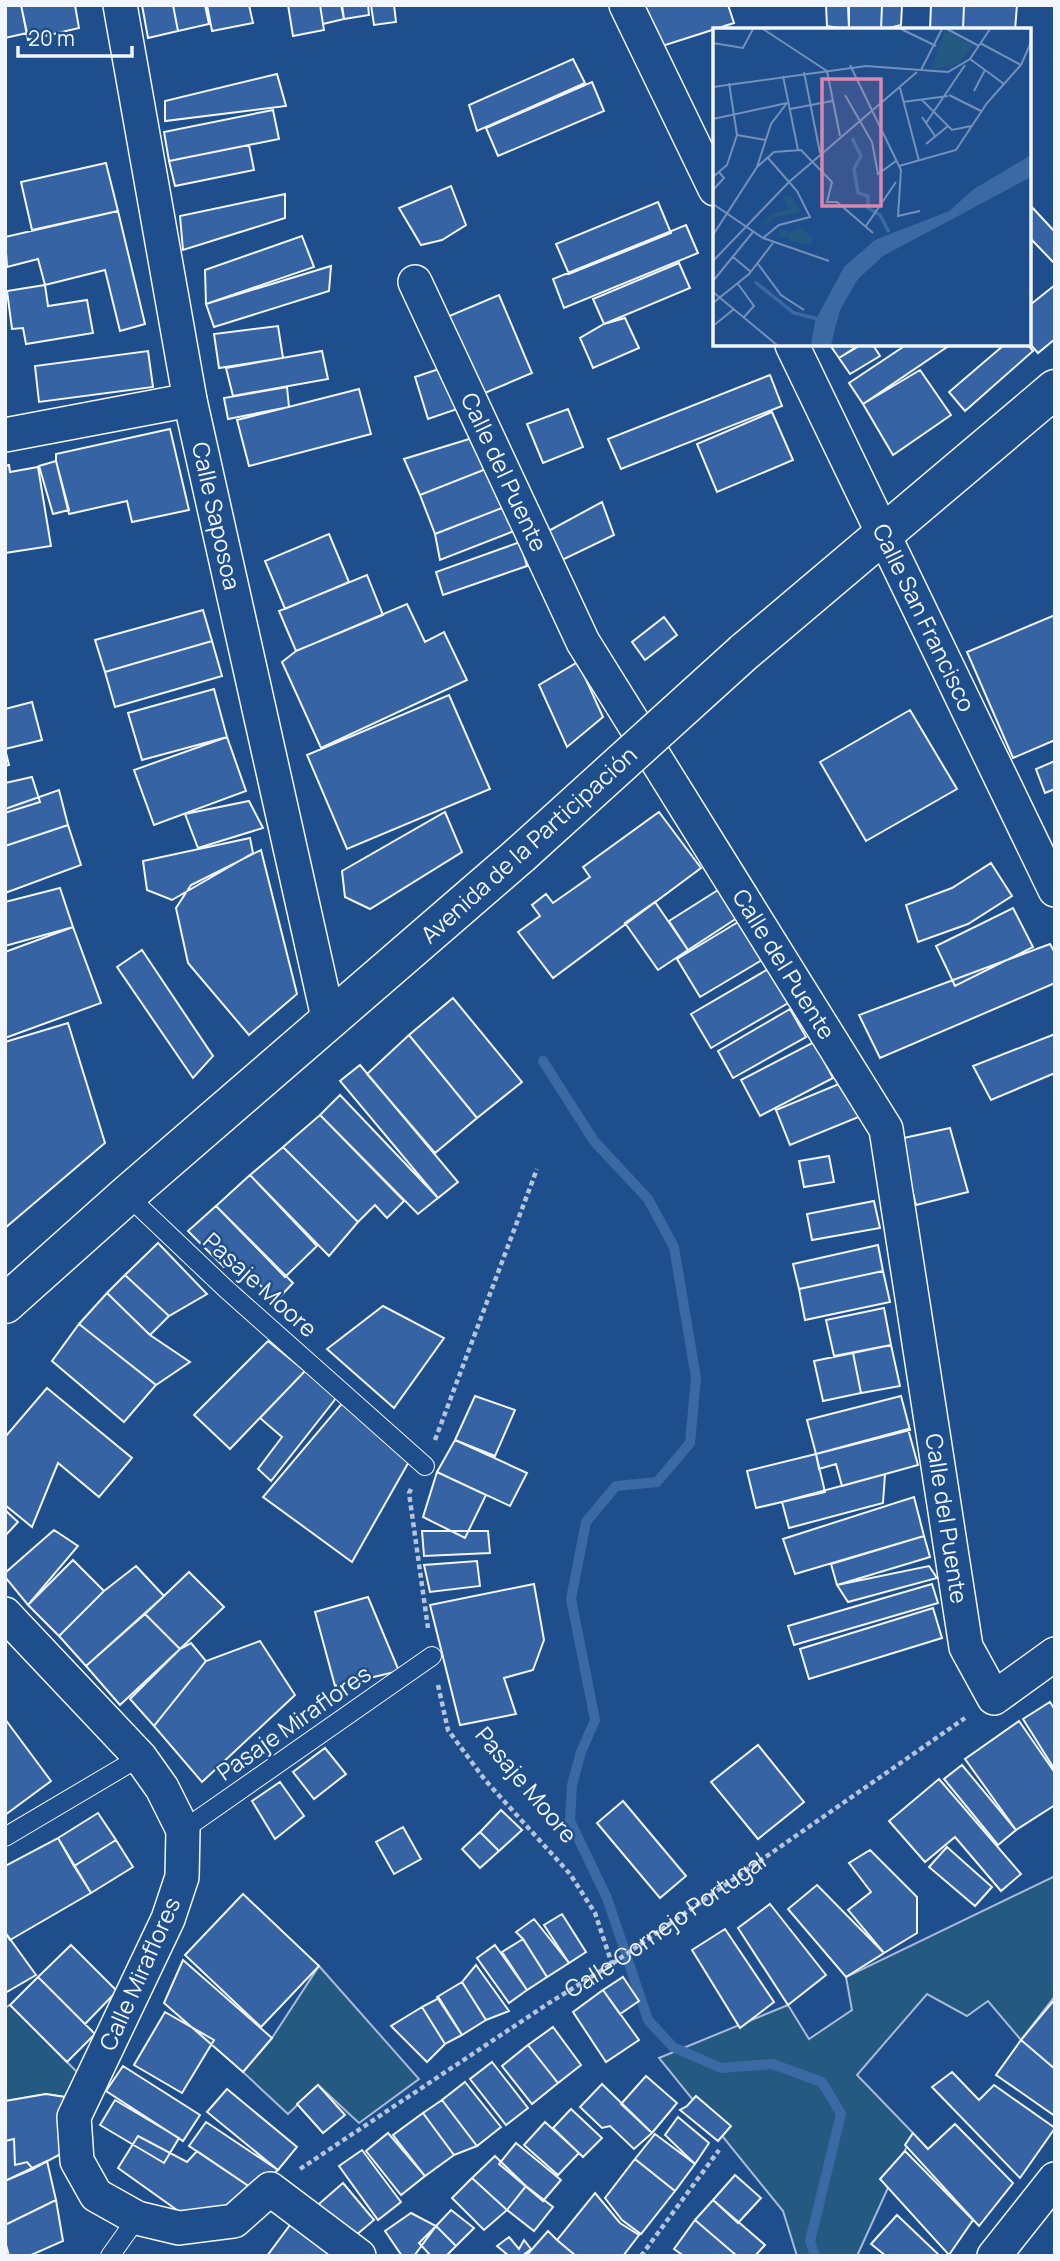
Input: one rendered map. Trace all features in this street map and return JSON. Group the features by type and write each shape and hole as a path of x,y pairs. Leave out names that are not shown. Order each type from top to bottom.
{"main road":[{"name":"Avenida de la Participación","path":"5,1304 520,855 744,652 1055,388"}],"street":[{"name":"Calle Saposoa","path":"120,5 190,400 329,1021"},
{"path":"626,5 713,184"},
{"name":"Calle del Puente","path":"415,282 583,642 886,1129 966,1647 994,1698"},
{"name":"Calle San Francisco","path":"792,346 1055,890"},
{"path":"5,435 190,400"},
{"name":"Calle Miraflores","path":"5,1614 140,1757 162,1788 183,1830 182,1877 168,1919 74,2116 77,2161 96,2195 136,2218 179,2228 234,2221 270,2189"},
{"path":"994,1698 1055,1654"},
{"path":"995,2256 1055,2179"},
{"path":"270,2189 359,2256"}],"lane":[{"name":"Pasaje Moore","path":"127,1195 226,1289 425,1466"},
{"name":"Pasaje Miraflores","path":"183,1830 432,1656"},
{"path":"5,1837 140,1757"},
{"path":"110,2256 136,2218"}],"path":[{"name":"Pasaje Moore","path":"537,1169 425,1466 409,1493 432,1656 448,1730 485,1780 569,1874 595,1913 612,1964"},
{"name":"Calle Cornejo Portugal","path":"270,2189 612,1964 994,1698"},
{"path":"641,2256 719,2150"}],"shaded area":[{"path":"1055,1876 1055,1996 1021,2040 988,2001 967,2016 927,1994 857,2075 913,2133 857,2256 797,2256 783,2211 659,2058 788,2005 809,2039 852,2010 846,1977"},
{"path":"319,1966 419,2079 359,2123 318,2085 288,2114 243,2072 272,2038"},
{"path":"10,2005 78,2073 65,2097 46,2094 5,2101 5,2008"}],"building":[{"path":"5,5 21,5 27,33 5,38"},
{"path":"21,5 75,5 79,28 28,40"},
{"path":"142,5 173,5 178,31 148,38"},
{"path":"173,5 205,5 209,24 178,31"},
{"path":"207,5 249,5 253,23 212,31"},
{"path":"288,5 320,5 324,30 293,36"},
{"path":"320,5 341,5 344,19 323,24"},
{"path":"342,5 368,5 369,15 344,19"},
{"path":"371,5 394,5 396,22 374,25"},
{"path":"642,5 728,5 734,23 656,48"},
{"path":"826,5 848,5 849,28 827,26"},
{"path":"849,5 882,5 881,28 849,28"},
{"path":"882,5 902,5 901,25 881,28"},
{"path":"931,5 964,5 963,28 930,28"},
{"path":"964,5 1017,5 1015,28 963,28"},
{"path":"573,59 585,83 477,131 469,105"},
{"path":"277,74 286,106 165,121 165,101"},
{"path":"592,82 604,111 498,156 486,128"},
{"path":"273,110 279,139 169,161 164,132"},
{"path":"249,145 254,170 175,186 169,161"},
{"path":"106,163 118,211 32,230 21,182"},
{"path":"451,186 466,225 442,240 421,245 399,208"},
{"path":"285,194 285,218 183,250 180,216"},
{"path":"658,202 671,233 569,274 556,244"},
{"path":"1032,207 1055,232 1055,264 1032,240"},
{"path":"118,211 145,324 120,331 105,270 45,285 38,259 7,267 5,237"},
{"path":"686,225 698,253 564,308 553,279"},
{"path":"302,236 314,267 206,304 205,270"},
{"path":"679,263 690,288 604,324 593,299"},
{"path":"331,266 329,291 214,327 206,304"},
{"path":"45,285 48,306 87,300 93,333 26,344 23,328 12,329 7,291"},
{"path":"1055,285 1055,339 1038,353 1032,346 1032,303"},
{"path":"499,295 532,373 461,403 428,325"},
{"path":"625,318 639,348 593,368 580,338 604,324"},
{"path":"278,326 283,358 219,368 214,334"},
{"path":"831,346 857,346 839,358"},
{"path":"859,346 874,346 880,356 850,374 839,358"},
{"path":"904,346 949,346 863,404 849,383"},
{"path":"1003,346 1029,346 1033,351 965,411 949,392"},
{"path":"148,351 153,387 39,402 35,366"},
{"path":"322,351 328,379 233,396 226,368"},
{"path":"445,367 463,407 428,419 415,377"},
{"path":"920,370 951,415 893,455 863,404"},
{"path":"770,375 782,406 621,469 608,439"},
{"path":"287,387 289,407 228,419 224,398"},
{"path":"359,389 371,434 249,466 237,420"},
{"path":"568,409 583,447 543,463 527,424"},
{"path":"772,412 793,460 717,492 697,444"},
{"path":"170,429 189,510 132,522 127,501 69,514 56,454"},
{"path":"479,436 491,467 420,495 404,459"},
{"path":"56,461 69,510 53,514 39,466"},
{"path":"9,465 10,472 38,467 51,546 5,553 5,466"},
{"path":"491,467 507,506 435,534 420,495"},
{"path":"602,502 614,535 558,562 543,534"},
{"path":"507,506 514,531 440,560 435,534"},
{"path":"329,534 349,582 285,609 265,561"},
{"path":"520,542 527,566 443,595 436,572"},
{"path":"367,575 383,615 296,651 279,611"},
{"path":"407,604 425,642 444,632 467,680 321,748 282,662 296,651"},
{"path":"203,610 212,641 105,672 95,640"},
{"path":"1055,615 1055,740 1013,758 967,652"},
{"path":"664,617 677,635 645,660 632,642"},
{"path":"212,641 222,676 115,707 105,672"},
{"path":"578,662 603,717 567,747 539,685"},
{"path":"214,689 227,737 142,760 128,713"},
{"path":"449,695 490,789 347,849 307,755"},
{"path":"32,702 42,740 5,749 5,709"},
{"path":"910,710 957,789 866,841 820,762"},
{"path":"227,737 246,791 154,825 134,770"},
{"path":"5,749 9,765 5,766"},
{"path":"1055,761 1055,789 1045,793 1036,769"},
{"path":"32,777 40,802 5,813 5,783"},
{"path":"59,790 68,825 5,846 5,809"},
{"path":"249,801 263,828 198,848 185,814"},
{"path":"445,812 462,852 370,909 345,897 342,871"},
{"path":"659,812 701,868 553,978 518,932 540,916 532,905 546,894 553,903 590,877 583,867"},
{"path":"68,825 81,865 5,893 5,846"},
{"path":"250,838 253,853 172,900 147,890 143,861"},
{"path":"261,850 297,994 249,1035 188,963 176,908 191,885"},
{"path":"991,863 1012,896 968,924 918,942 906,905 952,888"},
{"path":"60,888 73,927 5,946 5,902"},
{"path":"718,890 737,918 688,950 669,921"},
{"path":"655,902 688,950 658,970 625,923"},
{"path":"1013,908 1033,947 955,986 936,946"},
{"path":"738,922 762,960 700,997 677,959"},
{"path":"73,927 101,1003 5,1038 5,952"},
{"path":"1050,944 1055,953 1055,983 880,1058 859,1015"},
{"path":"142,950 213,1056 193,1078 117,967"},
{"path":"770,968 790,1002 711,1048 691,1014"},
{"path":"453,998 522,1082 477,1118 409,1035"},
{"path":"790,1009 806,1037 733,1078 718,1051"},
{"path":"68,1023 105,1143 5,1228 5,1042"},
{"path":"1055,1034 1055,1073 991,1100 973,1066"},
{"path":"409,1035 477,1118 435,1153 367,1074"},
{"path":"814,1042 833,1078 760,1116 741,1080"},
{"path":"360,1065 458,1182 438,1198 340,1081"},
{"path":"846,1081 861,1116 790,1145 776,1110"},
{"path":"340,1095 438,1198 418,1214 320,1115"},
{"path":"320,1115 404,1201 387,1218 375,1205 358,1222 283,1147"},
{"path":"950,1128 968,1192 916,1205 899,1139"},
{"path":"283,1147 358,1222 329,1256 250,1175"},
{"path":"829,1156 834,1182 804,1187 799,1161"},
{"path":"250,1175 317,1246 285,1277 216,1206"},
{"path":"874,1201 880,1228 812,1240 807,1214"},
{"path":"216,1206 293,1283 276,1301 236,1261 224,1267 188,1231"},
{"path":"158,1243 207,1294 169,1316 125,1275"},
{"path":"878,1245 883,1271 799,1289 793,1264"},
{"path":"883,1271 890,1302 805,1320 799,1289"},
{"path":"125,1275 169,1316 150,1335 107,1293"},
{"path":"107,1293 150,1335 190,1362 156,1385 79,1324"},
{"path":"383,1306 444,1338 394,1408 327,1349"},
{"path":"884,1308 891,1345 834,1356 826,1320"},
{"path":"79,1324 156,1385 124,1422 52,1361"},
{"path":"268,1341 305,1371 230,1449 194,1415"},
{"path":"891,1345 900,1386 861,1393 853,1353"},
{"path":"853,1353 861,1393 823,1401 814,1361"},
{"path":"305,1371 337,1397 271,1481 258,1469 282,1437 260,1418"},
{"path":"47,1388 132,1458 99,1497 58,1463 32,1527 5,1505 5,1437"},
{"path":"475,1396 515,1410 495,1456 455,1440"},
{"path":"901,1396 910,1430 816,1454 807,1420"},
{"path":"344,1401 415,1451 352,1562 263,1497"},
{"path":"908,1429 918,1465 842,1486 836,1464 819,1469 816,1454"},
{"path":"455,1440 527,1473 510,1506 437,1472"},
{"path":"816,1454 825,1492 756,1508 747,1471"},
{"path":"437,1472 486,1495 465,1538 423,1517"},
{"path":"885,1474 883,1503 789,1528 782,1502"},
{"path":"914,1497 924,1536 795,1574 783,1539"},
{"path":"5,1510 18,1522 5,1536"},
{"path":"54,1530 78,1546 28,1605 5,1577 5,1573"},
{"path":"422,1531 488,1531 490,1553 424,1556"},
{"path":"924,1536 930,1557 837,1585 831,1564"},
{"path":"73,1560 104,1591 59,1636 28,1605"},
{"path":"477,1561 480,1586 430,1592 424,1565"},
{"path":"136,1566 164,1596 86,1666 59,1636 104,1591"},
{"path":"929,1566 937,1578 848,1602 837,1585"},
{"path":"189,1572 224,1607 180,1649 145,1614"},
{"path":"534,1584 544,1640 533,1670 504,1678 516,1714 460,1725 430,1605"},
{"path":"932,1584 938,1603 794,1645 788,1626"},
{"path":"368,1597 399,1671 335,1686 315,1612"},
{"path":"933,1608 942,1638 809,1679 800,1649"},
{"path":"145,1614 180,1649 120,1705 86,1666"},
{"path":"260,1641 295,1695 202,1782 154,1726 206,1661"},
{"path":"191,1643 206,1661 154,1726 130,1699 180,1649"},
{"path":"1050,1702 1055,1710 1055,1770 1023,1719"},
{"path":"5,1719 51,1781 5,1815"},
{"path":"1019,1721 1055,1773 1055,1805 1016,1830 965,1759"},
{"path":"758,1745 804,1802 758,1839 711,1782"},
{"path":"325,1748 346,1774 314,1799 293,1772"},
{"path":"962,1765 1016,1830 998,1845 944,1779"},
{"path":"939,1779 1021,1874 1001,1891 955,1837 925,1862 889,1821"},
{"path":"280,1782 304,1816 275,1839 252,1801"},
{"path":"623,1801 686,1876 660,1898 597,1823"},
{"path":"501,1810 522,1830 499,1851 480,1832"},
{"path":"98,1813 116,1840 74,1866 58,1838"},
{"path":"403,1827 421,1859 394,1874 376,1842"},
{"path":"480,1832 499,1851 480,1868 462,1849"},
{"path":"58,1838 91,1893 10,1940 5,1932 5,1866"},
{"path":"116,1840 133,1867 91,1893 74,1866"},
{"path":"947,1847 992,1887 975,1906 929,1867"},
{"path":"870,1850 917,1897 917,1933 884,1953 848,1910 871,1892 849,1863"},
{"path":"817,1885 884,1953 846,1977 788,1909"},
{"path":"243,1894 319,1966 261,2027 185,1955"},
{"path":"770,1904 826,1975 788,2005 738,1928"},
{"path":"562,1914 586,1952 569,1963 544,1925"},
{"path":"534,1919 569,1963 547,1977 516,1932"},
{"path":"725,1929 774,2002 740,2028 692,1950"},
{"path":"5,1932 36,1975 5,1993"},
{"path":"523,1939 547,1977 527,1990 502,1952"},
{"path":"71,1945 117,1991 85,2024 38,1977"},
{"path":"495,1945 527,1990 509,2003 477,1958"},
{"path":"183,1960 272,2038 243,2072 164,2003"},
{"path":"476,1965 509,2011 486,2020 462,1982"},
{"path":"38,1977 95,2034 67,2062 10,2005"},
{"path":"623,1977 639,2001 620,2014 603,1990"},
{"path":"462,1982 486,2020 462,2035 437,1997"},
{"path":"603,1990 639,2040 606,2062 573,2012"},
{"path":"439,1998 462,2035 445,2044 422,2007"},
{"path":"1055,1999 1055,2069 1021,2040"},
{"path":"422,2007 445,2044 427,2062 391,2026"},
{"path":"165,2012 214,2040 182,2093 134,2065"},
{"path":"553,2027 581,2065 558,2083 528,2045"},
{"path":"1021,2040 1055,2069 1055,2116 996,2075"},
{"path":"528,2045 558,2083 532,2104 502,2066"},
{"path":"492,2062 528,2108 506,2125 470,2079"},
{"path":"123,2066 200,2115 183,2141 106,2091"},
{"path":"952,2072 979,2100 994,2085 1055,2128 1020,2178 932,2087"},
{"path":"646,2076 677,2103 652,2133 621,2104"},
{"path":"465,2082 501,2127 477,2146 442,2100"},
{"path":"602,2084 652,2133 634,2149 610,2126 602,2128 580,2107"},
{"path":"318,2085 345,2115 323,2133 297,2104"},
{"path":"227,2089 297,2147 278,2170 207,2112"},
{"path":"46,2094 65,2097 74,2113 68,2150 33,2169 27,2162 15,2165 14,2139 5,2141 5,2101"},
{"path":"696,2096 731,2126 718,2141 680,2110"},
{"path":"115,2100 179,2138 164,2163 100,2125"},
{"path":"442,2100 477,2146 454,2155 423,2113"},
{"path":"571,2109 602,2138 583,2157 553,2128"},
{"path":"423,2113 454,2155 425,2176 393,2135"},
{"path":"678,2117 709,2143 695,2164 665,2135"},
{"path":"206,2122 278,2170 253,2189 189,2146"},
{"path":"545,2122 579,2153 558,2175 524,2145"},
{"path":"955,2124 1013,2183 979,2226 905,2145 913,2133 928,2149"},
{"path":"388,2133 425,2176 401,2195 366,2151"},
{"path":"655,2134 695,2164 675,2191 635,2159"},
{"path":"138,2136 187,2162 197,2151 253,2189 237,2215 184,2215 118,2168"},
{"path":"14,2139 15,2165 27,2162 33,2169 5,2181 5,2141"},
{"path":"516,2143 561,2180 543,2201 499,2164"},
{"path":"362,2150 401,2202 378,2220 339,2166"},
{"path":"905,2151 973,2220 949,2255 880,2179"},
{"path":"495,2156 526,2186 507,2210 472,2178"},
{"path":"635,2159 675,2191 641,2234 622,2220 605,2198"},
{"path":"47,2161 56,2200 5,2225 5,2181"},
{"path":"735,2175 761,2198 738,2223 713,2200"},
{"path":"472,2178 507,2210 484,2230 452,2198"},
{"path":"343,2183 374,2220 343,2246 312,2210"},
{"path":"526,2186 553,2207 534,2231 507,2210"},
{"path":"595,2193 620,2223 639,2235 623,2256 576,2256 557,2240"},
{"path":"56,2200 63,2241 29,2256 9,2256 5,2225"},
{"path":"713,2200 765,2245 755,2256 737,2256 695,2220"},
{"path":"451,2210 474,2228 456,2246 436,2226"},
{"path":"411,2213 436,2226 414,2256 402,2256 385,2231"},
{"path":"897,2215 940,2256 886,2256 871,2244"},
{"path":"695,2220 737,2256 684,2256 674,2249"},
{"path":"293,2221 339,2256 267,2256"},
{"path":"436,2226 456,2246 446,2256 431,2256 419,2243"},
{"path":"548,2231 557,2240 576,2256 526,2256"},
{"path":"509,2237 519,2249 524,2240 531,2249 522,2256 509,2256 497,2246"}],"waterway":[{"path":"543,1061 594,1141 648,1199 674,1247 696,1378 690,1443 657,1482 616,1486 586,1522 571,1599 595,1720 581,1752 572,1785 570,1821 607,1898 648,2020 673,2047 721,2068 772,2064 822,2082 841,2114 810,2241 815,2256"}]}
